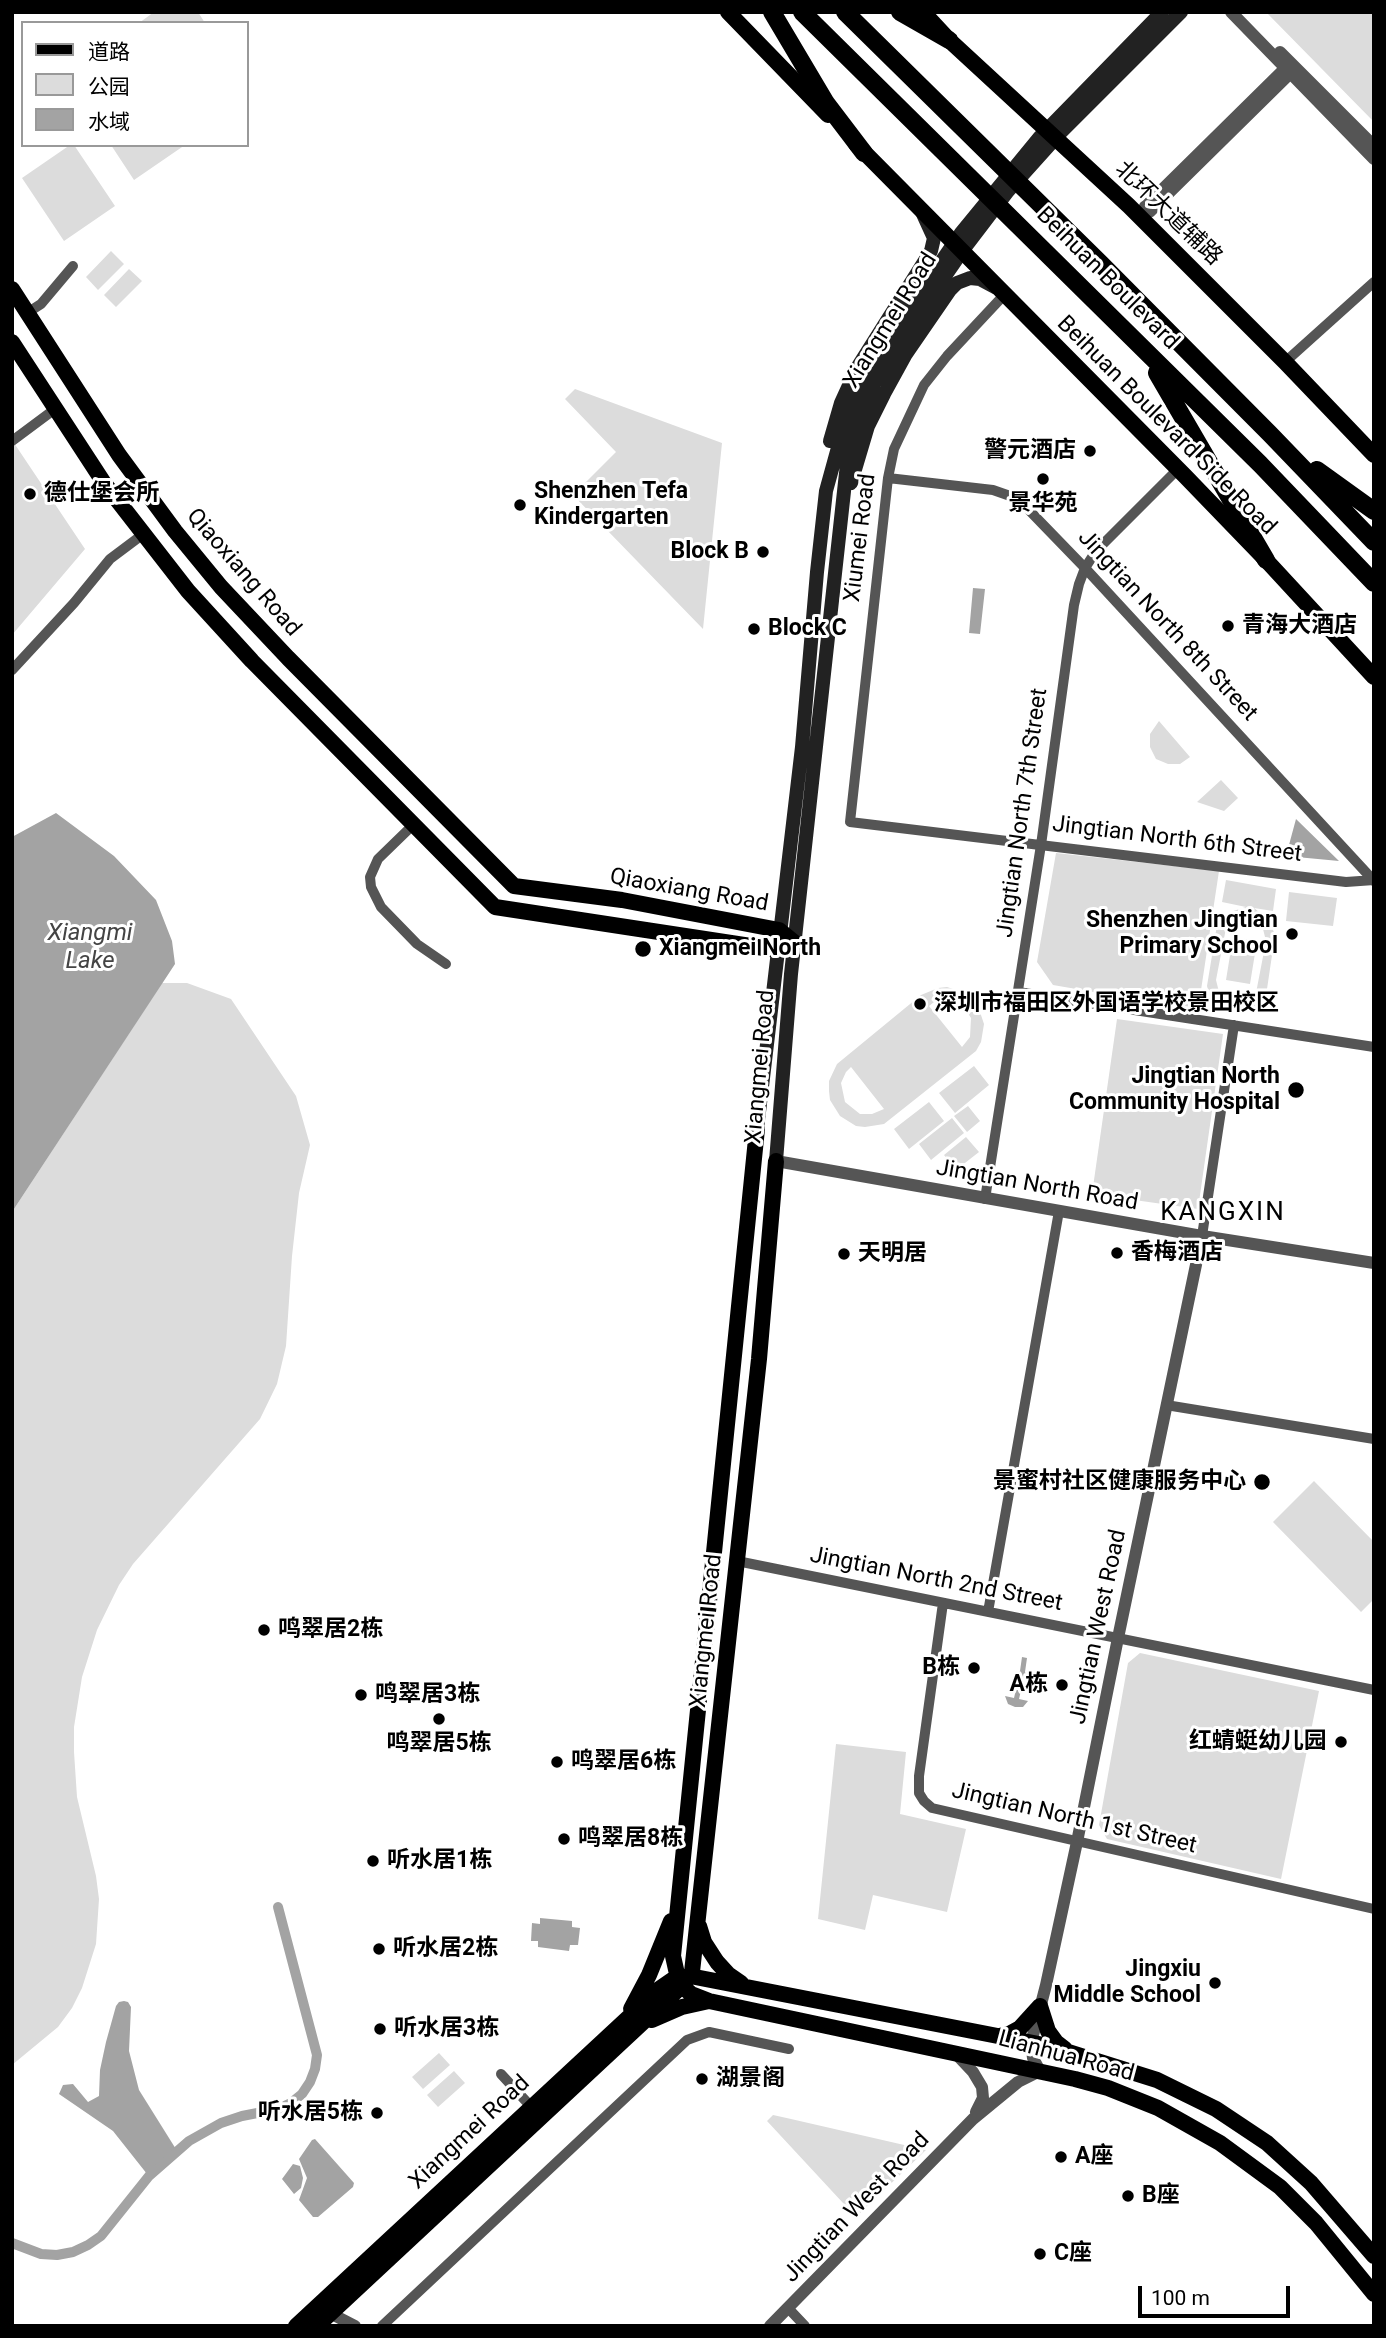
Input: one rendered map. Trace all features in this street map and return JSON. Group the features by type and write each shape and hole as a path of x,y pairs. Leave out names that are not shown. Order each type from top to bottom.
{"highway":[{"path":"772,12 826,103 864,153"},
{"name":"Beihuan Boulevard","path":"802,12 1260,464 1374,583"},
{"name":"Beihuan Boulevard","path":"845,12 1270,434 1374,542"},
{"path":"900,12 950,40"},
{"path":"1144,351 1266,560"},
{"path":"1270,434 1374,511"}],"main road":[{"name":"Beihuan Boulevard Side Road","path":"728,12 1178,469 1374,677"},
{"name":"Xiangmei Road","path":"296,2326 324,2310 536,2113 637,2028 683,1980 695,1960 759,1359 795,943 848,455 857,405 865,375 881,346 968,225 1039,138 1162,12"},
{"name":"Xiangmei Road","path":"683,1980 673,1956 754,1155 802,747 826,491 833,460 857,405 963,250 1008,191 1055,138 1181,12"},
{"name":"北环大道辅路","path":"928,15 950,40 1140,218 1374,455"},
{"path":"826,491 826,460 841,403 871,343 931,251 934,238 922,212"},
{"path":"918,270 932,266 939,268 950,289"},
{"path":"844,496 852,482 869,426 884,394 906,354 950,289 970,278 985,281 1001,291"},
{"name":"Qiaoxiang Road","path":"12,289 125,464 221,587 514,886 622,900 779,930 795,943 777,950 495,907 251,661 188,591 142,535 55,410 12,342"},
{"path":"757,1129 776,1161"},
{"path":"754,1155 776,1161"},
{"path":"733,1362 737,1353 744,1349 753,1351 759,1359"},
{"path":"616,2028 632,2007 652,1969 680,1892"},
{"path":"698,1922 704,1942 717,1962 732,1977 753,1988"},
{"name":"Xiangmei Road","path":"536,2113 616,2028 659,1989 683,1980"},
{"name":"Lianhua Road","path":"683,1980 753,1988 999,2036 1074,2053 1157,2080 1216,2109 1252,2132 1311,2183 1374,2256"},
{"name":"Lianhua Road","path":"683,1980 691,1994 709,2001 1040,2071 1133,2098 1181,2120 1220,2143 1265,2175 1293,2199 1322,2230 1374,2294"},
{"path":"637,2028 672,2011 709,2001"},
{"path":"823,2025 819,2018 820,2008 829,2003"},
{"path":"999,2036 1020,2028 1040,2006"},
{"path":"1040,2006 1050,2035 1059,2045 1074,2053"},
{"name":"Xiangmei Road","path":"317,2326 324,2310"}],"street":[{"path":"1231,12 1374,159"},
{"path":"1242,12 1290,70 1374,146"},
{"path":"1140,218 1144,206 1290,70"},
{"path":"27,313 41,304 73,266"},
{"path":"1285,362 1374,282"},
{"name":"Xiumei Road","path":"850,822 888,478 894,449 924,385 1001,291"},
{"path":"12,441 55,410"},
{"name":"Jingtian North 7th Street","path":"985,1199 1041,845 1074,605 1085,568 1097,551 1178,469"},
{"name":"Jingtian North 8th Street","path":"888,478 993,490 1006,494 1025,506 1374,881"},
{"path":"12,670 74,603 110,559 142,535"},
{"name":"Jingtian North 6th Street","path":"850,822 1346,882 1374,881"},
{"path":"413,825 378,859 370,877 370,887 381,907 417,944 446,964"},
{"path":"1018,992 1374,1047"},
{"name":"Jingtian West Road","path":"1031,2043 1077,1842 1202,1236 1234,1025"},
{"name":"Jingtian North Road","path":"776,1161 985,1199 1374,1263"},
{"path":"991,1613 1063,1212"},
{"path":"1166,1405 1374,1440"},
{"name":"Jingtian North 2nd Street","path":"737,1561 1374,1690"},
{"name":"Jingtian North 1st Street","path":"943,1603 918,1788 921,1797 932,1808 1374,1909"},
{"path":"382,2326 687,2040 709,2032 789,2049"},
{"path":"1031,2043 1033,2058 1040,2071"},
{"path":"956,2054 973,2072 982,2088 981,2103 973,2119"},
{"name":"Jingtian West Road","path":"770,2326 973,2119 1013,2086 1040,2071"},
{"path":"501,2074 536,2113"},
{"path":"788,2308 805,2326"},
{"path":"324,2310 355,2326"}],"green space":[{"path":"154,12 198,12 204,21 142,21"},
{"path":"1266,12 1374,12 1374,122"},
{"path":"67,147 75,147 115,206 64,241 22,178"},
{"path":"112,147 182,147 134,180"},
{"path":"111,251 124,264 98,290 86,277"},
{"path":"129,269 142,281 116,307 104,295"},
{"path":"575,389 722,443 703,629 573,495 616,452 565,399"},
{"name":"德仕堡会所","path":"12,440 85,549 12,635"},
{"path":"1159,721 1190,757 1180,764 1168,764 1156,759 1150,747 1150,734"},
{"path":"1221,780 1238,798 1224,811 1197,802"},
{"path":"1056,853 1219,871 1198,1010 1053,985 1037,962"},
{"path":"1226,880 1276,889 1273,911 1254,908 1269,920 1275,935 1267,989 1260,1003 1248,1012 1240,1014 1218,1007 1207,986 1217,925 1227,913 1246,907 1222,902","holes":["1243,916 1254,918 1262,925 1266,941 1256,993 1245,1003 1234,1004 1220,996 1216,980 1226,928 1233,920"]},
{"path":"1289,892 1337,898 1333,926 1286,921"},
{"path":"1233,937 1257,941 1250,984 1226,980"},
{"path":"162,983 187,983 231,999 296,1096 310,1145 299,1193 286,1346 277,1384 260,1419 133,1564 119,1585 97,1630 82,1677 74,1727 77,1797 99,1899 96,1944 82,1988 72,2008 58,2027 12,2065 12,1212"},
{"path":"947,987 965,993 978,1006 984,1024 981,1042 976,1051 884,1124 856,1126 840,1116 830,1100 829,1091 829,1081 837,1064 921,995","holes":["946,1000 964,1007 971,1018 970,1037 962,1047 929,1006 934,1002","851,1067 884,1109 872,1114 860,1114 845,1102 841,1083"]},
{"path":"1117,1019 1223,1034 1198,1209 1092,1194"},
{"path":"974,1066 989,1085 955,1113 939,1093"},
{"path":"929,1102 944,1121 909,1149 894,1129"},
{"path":"968,1106 980,1121 967,1132 954,1116"},
{"path":"952,1118 964,1133 931,1160 919,1144"},
{"path":"966,1137 979,1152 956,1170 944,1155"},
{"path":"1314,1481 1374,1542 1374,1599 1361,1612 1273,1522"},
{"path":"1140,1653 1319,1691 1281,1879 1107,1839 1099,1825 1128,1663"},
{"path":"836,1744 906,1752 900,1814 966,1829 947,1912 873,1895 865,1930 818,1919"},
{"path":"439,2053 450,2065 423,2089 412,2077"},
{"path":"454,2071 465,2083 438,2107 427,2095"},
{"path":"773,2115 926,2150 856,2217 767,2121"}],"water":[{"path":"973,588 985,589 980,634 969,633"},
{"name":"Xiangmi Lake","path":"56,813 114,856 156,900 172,941 175,964 12,1212 12,837"},
{"path":"1296,819 1339,861 1286,856"},
{"path":"1022,1657 1027,1658 1027,1677 1019,1699 1028,1701 1023,1707 1015,1707 1008,1704 1005,1696 1014,1698 1018,1681 1016,1675 1020,1671"},
{"path":"540,1918 572,1921 572,1927 580,1928 578,1945 570,1945 569,1951 538,1947 538,1941 531,1941 532,1923 540,1924"},
{"path":"124,2001 131,2007 129,2051 139,2090 179,2154 151,2179 113,2131 59,2094 63,2085 73,2084 88,2102 99,2096 100,2070 106,2042 116,2006"},
{"path":"315,2139 354,2183 353,2187 318,2217 313,2217 299,2200 307,2178 299,2159"},
{"path":"293,2164 300,2166 303,2178 301,2188 294,2194 282,2179"}],"waterway":[{"path":"12,2243 41,2254 57,2255 88,2245 101,2236 149,2176 189,2141 221,2123 278,2109 302,2094 310,2082 317,2055 278,1907"}],"place":[{"name":"警元酒店","path":"1090,451"},
{"name":"景华苑","path":"1043,479"},
{"name":"德仕堡会所","path":"30,494"},
{"name":"Shenzhen Tefa Kindergarten","path":"520,505"},
{"name":"Block B","path":"763,552"},
{"name":"青海大酒店","path":"1228,626"},
{"name":"Block C","path":"754,629"},
{"name":"Shenzhen Jingtian Primary School","path":"1292,934"},
{"name":"Xiangmei North","path":"643,949"},
{"name":"深圳市福田区外国语学校景田校区","path":"920,1004"},
{"name":"Jingtian North Community Hospital","path":"1296,1090"},
{"name":"香梅酒店","path":"1117,1253"},
{"name":"天明居","path":"844,1254"},
{"name":"景蜜村社区健康服务中心","path":"1262,1482"},
{"name":"鸣翠居2栋","path":"264,1630"},
{"name":"B栋","path":"974,1668"},
{"name":"A栋","path":"1062,1685"},
{"name":"鸣翠居3栋","path":"361,1695"},
{"name":"鸣翠居5栋","path":"439,1719"},
{"name":"红蜻蜓幼儿园","path":"1341,1742"},
{"name":"鸣翠居6栋","path":"557,1762"},
{"name":"鸣翠居8栋","path":"564,1839"},
{"name":"听水居1栋","path":"373,1861"},
{"name":"听水居2栋","path":"379,1949"},
{"name":"Jingxiu Middle School","path":"1215,1983"},
{"name":"听水居3栋","path":"380,2029"},
{"name":"湖景阁","path":"702,2079"},
{"name":"听水居5栋","path":"377,2113"},
{"name":"A座","path":"1061,2157"},
{"name":"B座","path":"1128,2196"},
{"name":"C座","path":"1040,2254"}],"district":[{"name":"KANGXIN","path":"1223,1213"}]}
